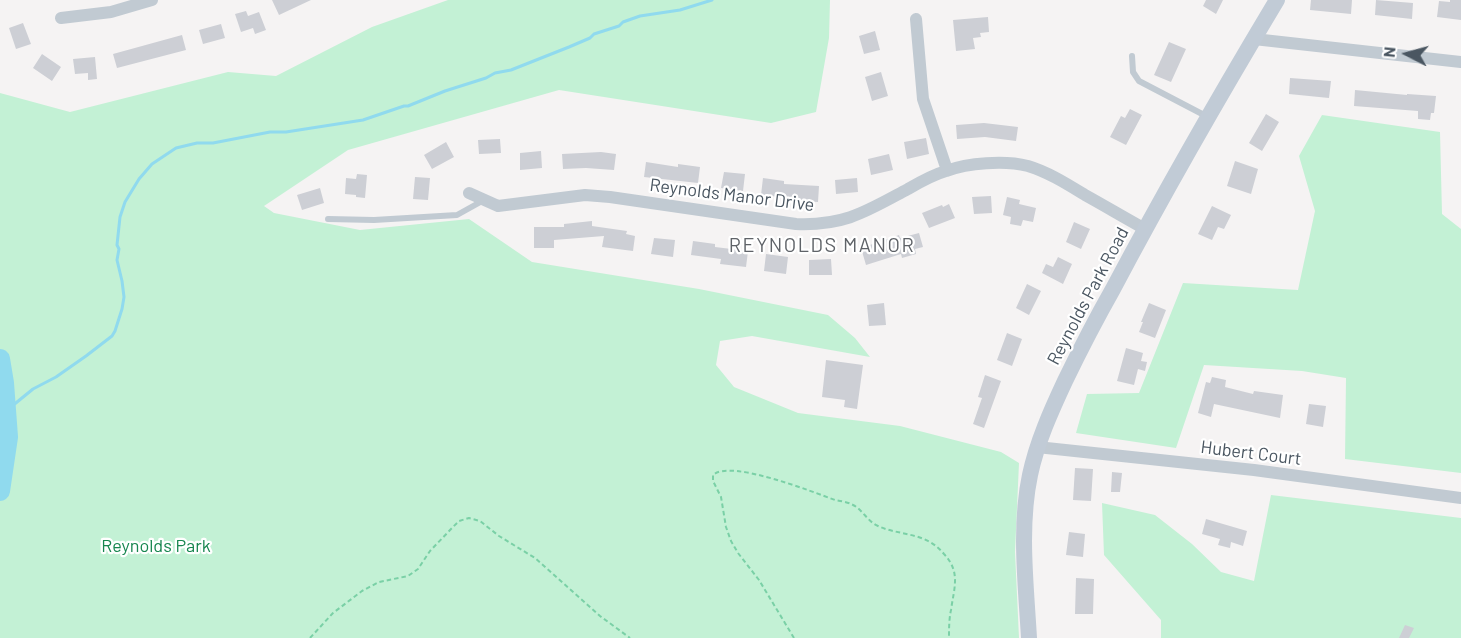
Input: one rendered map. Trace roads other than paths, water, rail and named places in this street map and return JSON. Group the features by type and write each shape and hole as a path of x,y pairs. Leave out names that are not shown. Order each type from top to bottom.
{"main road":[{"name":"Reynolds Park Road","path":"1029,638 1025,520 1029,477 1050,413 1083,344 1145,230 1277,0"}],"street":[{"path":"61,18 111,12 152,0"},
{"path":"916,19 923,99 947,170"},
{"path":"1254,39 1461,62"},
{"name":"Reynolds Manor Drive","path":"469,193 498,206 585,195 816,225 850,218 869,211 947,170 967,166 1012,164 1027,166 1067,184 1145,230"},
{"name":"Hubert Court","path":"1037,447 1254,470 1461,498"}],"lane":[{"path":"1132,56 1133,72 1139,81 1209,118"},
{"path":"328,219 375,220 457,215 485,200"}],"waterway":[{"path":"6,411 33,389 56,377 112,336 124,297 117,260 119,249 117,245 120,217 125,202 139,179 152,164 176,148 270,132 286,132 363,120 408,106 495,73 511,70 640,16 680,10 712,0"},
{"path":"0,359 8,437 0,491"}],"district":[{"name":"REYNOLDS MANOR","path":"822,245"}],"park label":[{"name":"Reynolds Park","path":"156,546"}]}
